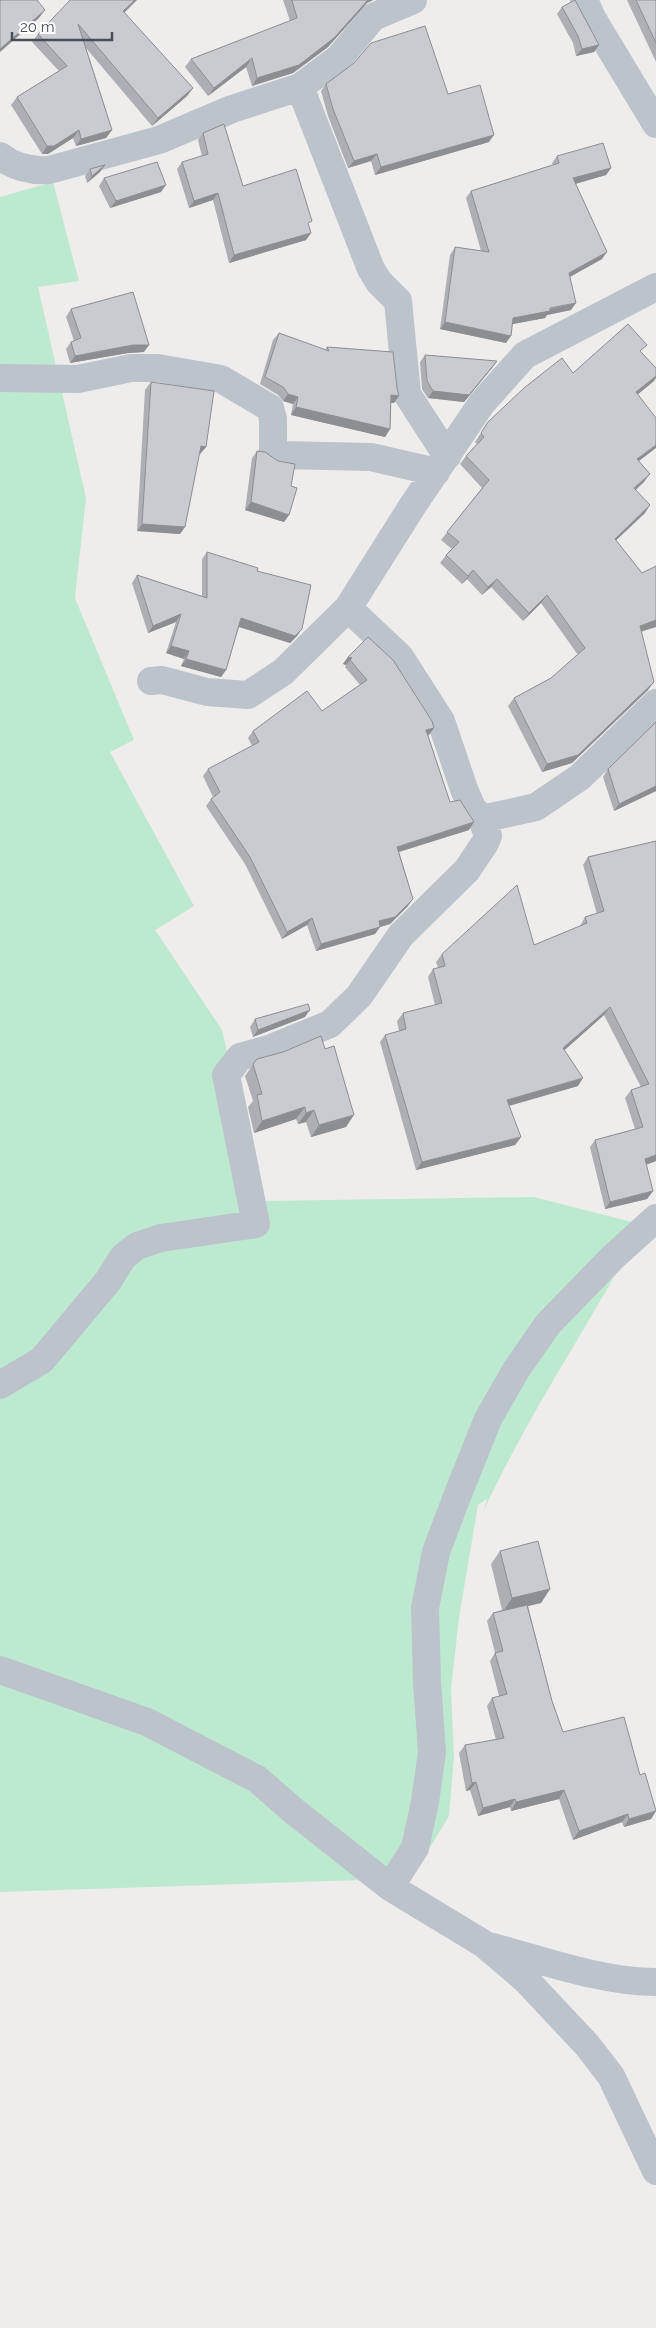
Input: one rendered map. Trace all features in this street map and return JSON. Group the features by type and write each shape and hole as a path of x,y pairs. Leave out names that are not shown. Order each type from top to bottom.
{"street":[{"path":"0,156 18,167 38,171 54,168 159,140 232,109 300,87 339,58 374,17 413,0"},
{"path":"584,0 592,18 656,124"},
{"path":"300,87 371,269 379,282 398,301 407,394 442,464"},
{"path":"151,681 162,680 207,692 248,695 282,672 348,608 413,505 482,403 525,356 656,287"},
{"path":"0,378 86,379 144,367 183,371 221,379 270,408 273,419 273,451 280,455 371,457 442,464"},
{"path":"0,1385 42,1360 108,1281 124,1258 138,1246 161,1238 256,1224 226,1075 240,1057 269,1049 330,1024 359,996 401,935 467,870 486,843 488,836 482,820 472,808 464,790 441,721 400,657 348,608"},
{"path":"482,820 536,807 580,777 656,703"},
{"path":"390,1887 415,1848 425,1802 432,1752 425,1608 436,1552 488,1419 516,1370 548,1324 656,1218"},
{"path":"0,1670 147,1722 257,1779 390,1887 417,1901 484,1944 525,1979 587,2045 612,2076 656,2171"},
{"path":"484,1944 587,1972 643,1982 656,1982"}],"green space":[{"path":"53,182 79,281 38,287 86,498 75,598 134,740 110,752 194,906 155,930 222,1030 262,1201 534,1197 640,1224 618,1270 528,1425 484,1510 487,1499 478,1505 459,1618 451,1689 454,1757 449,1816 423,1859 393,1879 0,1892 0,197"}],"building":[{"path":"0,0 37,0 45,10 0,49"},
{"path":"70,0 135,0 123,11 193,88 158,118 78,24 112,130 81,139 79,130 54,146 47,146 17,97 67,66 38,34"},
{"path":"292,0 368,0 334,38 299,65 257,78 252,58 214,88 191,59 297,18"},
{"path":"575,0 599,45 582,49 578,36 562,7"},
{"path":"636,0 656,0 656,43"},
{"path":"425,26 448,94 480,85 494,135 381,167 377,154 354,161 333,109 326,84 354,63 371,43"},
{"path":"224,124 243,186 296,169 312,221 308,223 311,233 234,255 218,193 194,201 182,162 208,154 203,133"},
{"path":"603,143 611,168 573,178 607,252 569,273 576,303 550,308 550,311 513,318 511,336 445,322 455,247 489,252 471,191 559,163 557,156"},
{"path":"157,162 166,185 116,201 104,178"},
{"path":"105,165 92,176 90,169"},
{"path":"133,292 149,345 133,345 75,356 71,342 81,338 71,309"},
{"path":"628,324 647,345 640,351 656,368 656,376 636,392 656,418 656,445 637,459 650,474 634,488 650,505 615,539 642,573 656,566 656,620 640,626 654,682 578,755 547,764 514,698 551,678 585,648 547,595 529,613 497,579 488,587 473,570 468,576 446,555 459,542 447,532 489,480 466,456 484,437 481,433 488,422 524,388 562,358 573,373"},
{"path":"279,333 329,351 327,347 393,352 399,396 391,395 390,429 296,407 298,397 288,394 283,387 265,377"},
{"path":"425,355 497,361 469,395 433,391 427,381"},
{"path":"151,382 214,391 206,447 201,446 185,527 142,524"},
{"path":"257,451 265,452 278,461 295,464 291,486 297,488 289,515 251,502"},
{"path":"207,552 258,568 257,571 311,585 302,629 295,636 241,618 226,670 186,659 189,651 171,646 181,614 153,626 137,575 207,598"},
{"path":"368,637 393,660 432,721 434,728 426,730 450,802 460,800 474,822 397,847 413,899 395,917 379,921 380,927 321,944 312,918 287,932 250,857 211,799 220,792 208,769 259,742 253,731 307,691 322,711 367,680 350,660 352,658 348,657"},
{"path":"656,722 656,786 619,804 608,769"},
{"path":"656,841 656,1155 645,1159 653,1191 610,1202 595,1140 643,1127 631,1090 649,1084 610,1007 563,1048 583,1078 507,1100 521,1137 422,1162 385,1035 406,1029 403,1013 442,1003 433,969 445,966 442,954 517,885 534,945 587,923 585,917 604,911 588,857"},
{"path":"308,1004 310,1010 258,1030 255,1019"},
{"path":"321,1036 325,1049 334,1046 354,1115 319,1125 314,1110 306,1113 305,1107 262,1121 257,1095 262,1094 253,1064 257,1059 283,1052"},
{"path":"538,1541 550,1589 512,1598 500,1551"},
{"path":"527,1605 552,1701 563,1732 624,1717 640,1775 645,1773 656,1811 629,1819 628,1814 579,1831 564,1790 516,1802 515,1799 483,1808 476,1782 472,1783 465,1745 504,1738 492,1698 507,1694 495,1653 503,1651 493,1613"}]}
